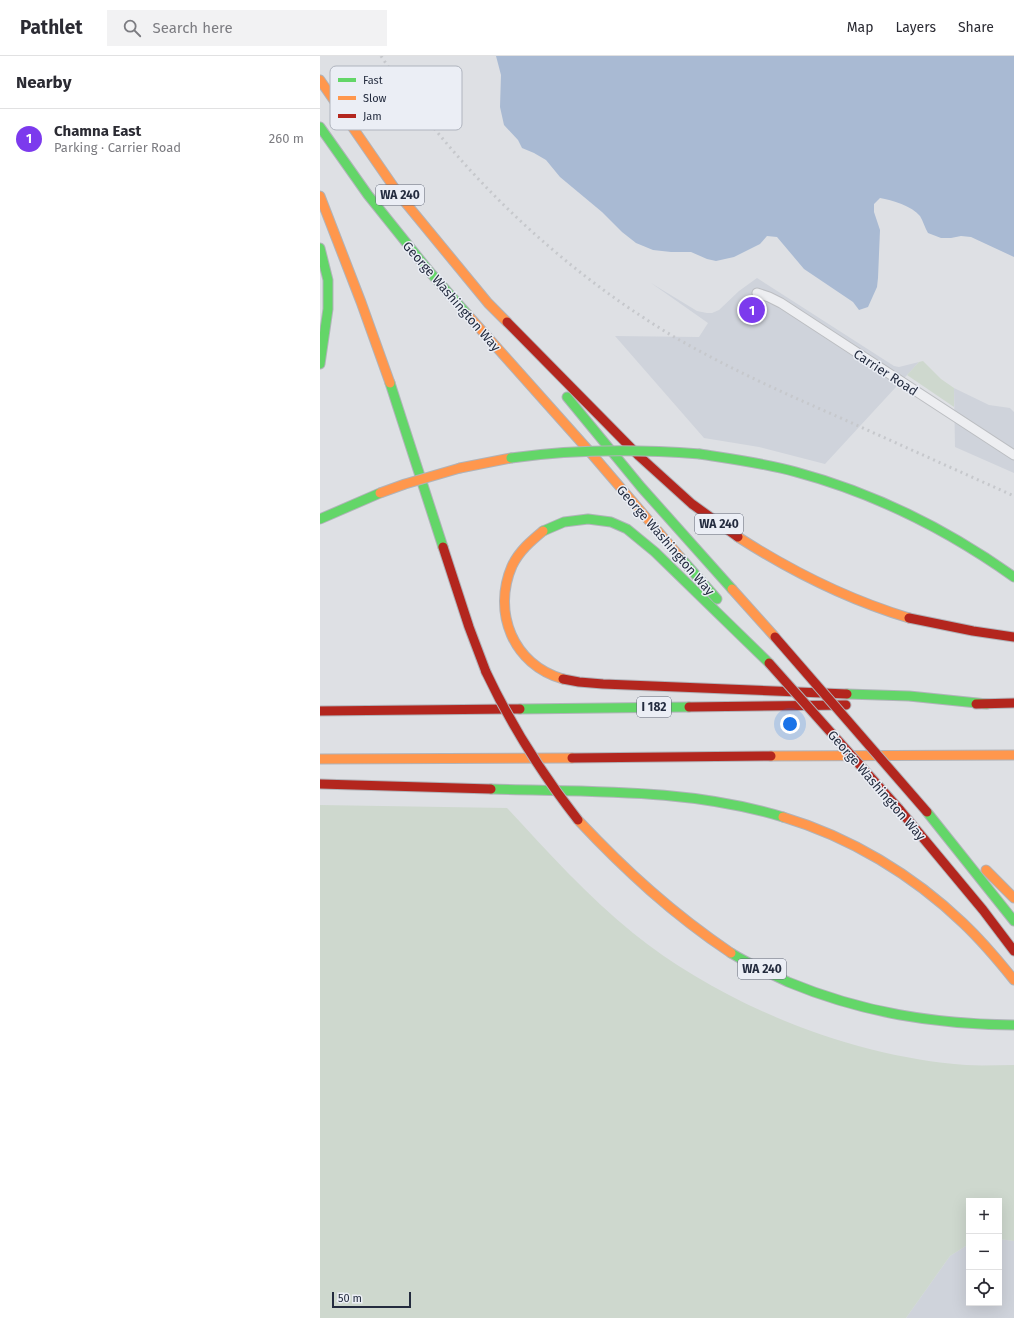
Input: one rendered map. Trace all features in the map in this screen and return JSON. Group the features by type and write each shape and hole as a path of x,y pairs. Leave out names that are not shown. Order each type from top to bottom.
{"highway":[{"name":"WA 240","path":"320,80 330,94"},
{"name":"George Washington Way","path":"320,127 368,196 429,271 590,452 726,609 769,663 899,809 983,910 1014,951"},
{"name":"WA 240","path":"354,130 400,196 488,303 663,479 692,504 727,530 767,556 838,591 895,613 938,624 1014,637"},
{"name":"WA 240","path":"320,196 338,239 376,342 469,627 486,672 512,724 531,757 545,779 578,820 631,874 671,910 701,933 730,952 797,986 861,1008 923,1020 992,1025 1014,1025"},
{"path":"320,248 328,280 328,309 320,364"},
{"name":"George Washington Way","path":"488,303 641,486 929,814 1014,921"},
{"path":"320,519 404,484 460,468 511,458 571,451 618,449 658,450 700,454 753,463 795,472 846,488 893,508 946,534 1014,577"},
{"path":"769,663 656,554 634,534 617,523 599,519 578,518 563,521 534,536 524,547 508,573 504,607 506,621 511,635 518,648 529,661 541,671 563,680 580,683 909,696 987,704"},
{"path":"892,705 1014,704"},
{"name":"I 182","path":"320,711 852,705"},
{"path":"320,758 1014,756"},
{"path":"320,784 666,794 697,797 762,810 821,830 855,845 877,857 938,901 963,923 991,952 1014,980"},
{"path":"929,814 1014,898"}],"street":[{"name":"Carrier Road","path":"757,292 770,297 1014,455"}],"shaded area":[{"path":"757,278 894,366 899,367 919,362 825,464 759,447 704,438 615,336 699,337 708,323 651,283 697,311 712,313 719,310 739,291"},
{"path":"923,361 941,379 954,388 954,407 907,375 919,362"},
{"path":"954,388 989,405 1010,408 1014,412 1014,473 955,447"},
{"path":"320,805 507,808 583,889 633,933 668,959 707,983 747,1004 790,1023 834,1039 878,1051 923,1060 966,1065 1014,1065 1014,1241 1002,1239 1002,1198 966,1198 966,1246 950,1256 906,1318 320,1318"},
{"path":"1002,1239 1014,1241 1014,1318 906,1318 950,1256 966,1246 966,1306 1002,1306"}],"water":[{"path":"496,56 1014,56 1014,257 971,237 961,236 941,238 928,233 920,216 912,209 902,204 880,198 874,204 874,212 880,230 877,287 868,307 859,310 853,302 804,269 777,237 767,236 760,244 734,257 716,261 691,252 653,250 636,243 622,232 602,212 560,177 546,160 522,148 518,140 504,125 500,107 501,75"}],"railway":[{"path":"381,56 388,66"},
{"path":"436,130 475,175 511,212 548,246 587,278 628,308 671,335 752,378 1014,496"}],"traffic: fast":[{"path":"320,127 368,195 429,271 467,314"},
{"path":"320,248 328,280 328,309 320,364"},
{"path":"390,383 443,547"},
{"path":"567,397 641,487 732,589"},
{"path":"511,458 582,451 652,451 700,454"},
{"path":"700,454 784,469 854,491 882,502 937,529 989,560 1014,577"},
{"path":"320,519 380,493"},
{"path":"543,531 564,522 588,519 611,522 627,529 655,552 769,663"},
{"path":"680,557 717,599"},
{"path":"847,694 909,696 987,704"},
{"path":"520,709 689,707"},
{"path":"491,789 638,793 675,796 712,801 783,817"},
{"path":"927,812 1014,921"},
{"path":"731,953 788,982 816,993 871,1009 927,1019 1014,1025"}],"traffic: slow":[{"path":"320,80 330,94"},
{"path":"354,130 400,196 488,303 507,322"},
{"path":"320,196 361,302 390,383"},
{"path":"467,314 590,452 680,557"},
{"path":"460,468 511,458"},
{"path":"380,493 460,468"},
{"path":"543,531 522,551 512,566 506,583 504,601 506,618 511,634 520,649 531,662 546,672 563,679"},
{"path":"738,537 758,550 821,584 864,603 909,618"},
{"path":"732,589 775,637"},
{"path":"771,756 1014,755"},
{"path":"320,759 572,758"},
{"path":"783,817 832,835 902,874 944,905 977,937 1014,980"},
{"path":"578,820 614,857 651,891 689,923 731,953"},
{"path":"986,870 1014,898"}],"traffic: jam":[{"path":"507,322 639,456 692,504 738,537"},
{"path":"443,547 469,627 486,672"},
{"path":"909,618 973,631 1014,637"},
{"path":"775,637 927,812"},
{"path":"769,663 899,809"},
{"path":"486,672 528,749 578,820"},
{"path":"563,679 603,684 847,694"},
{"path":"976,704 1014,703"},
{"path":"689,707 846,705"},
{"path":"320,711 520,709"},
{"path":"572,758 771,756"},
{"path":"320,784 491,789"},
{"path":"899,809 983,910 1014,951"}],"place":[{"name":"Chamna East","path":"752,310"}]}
